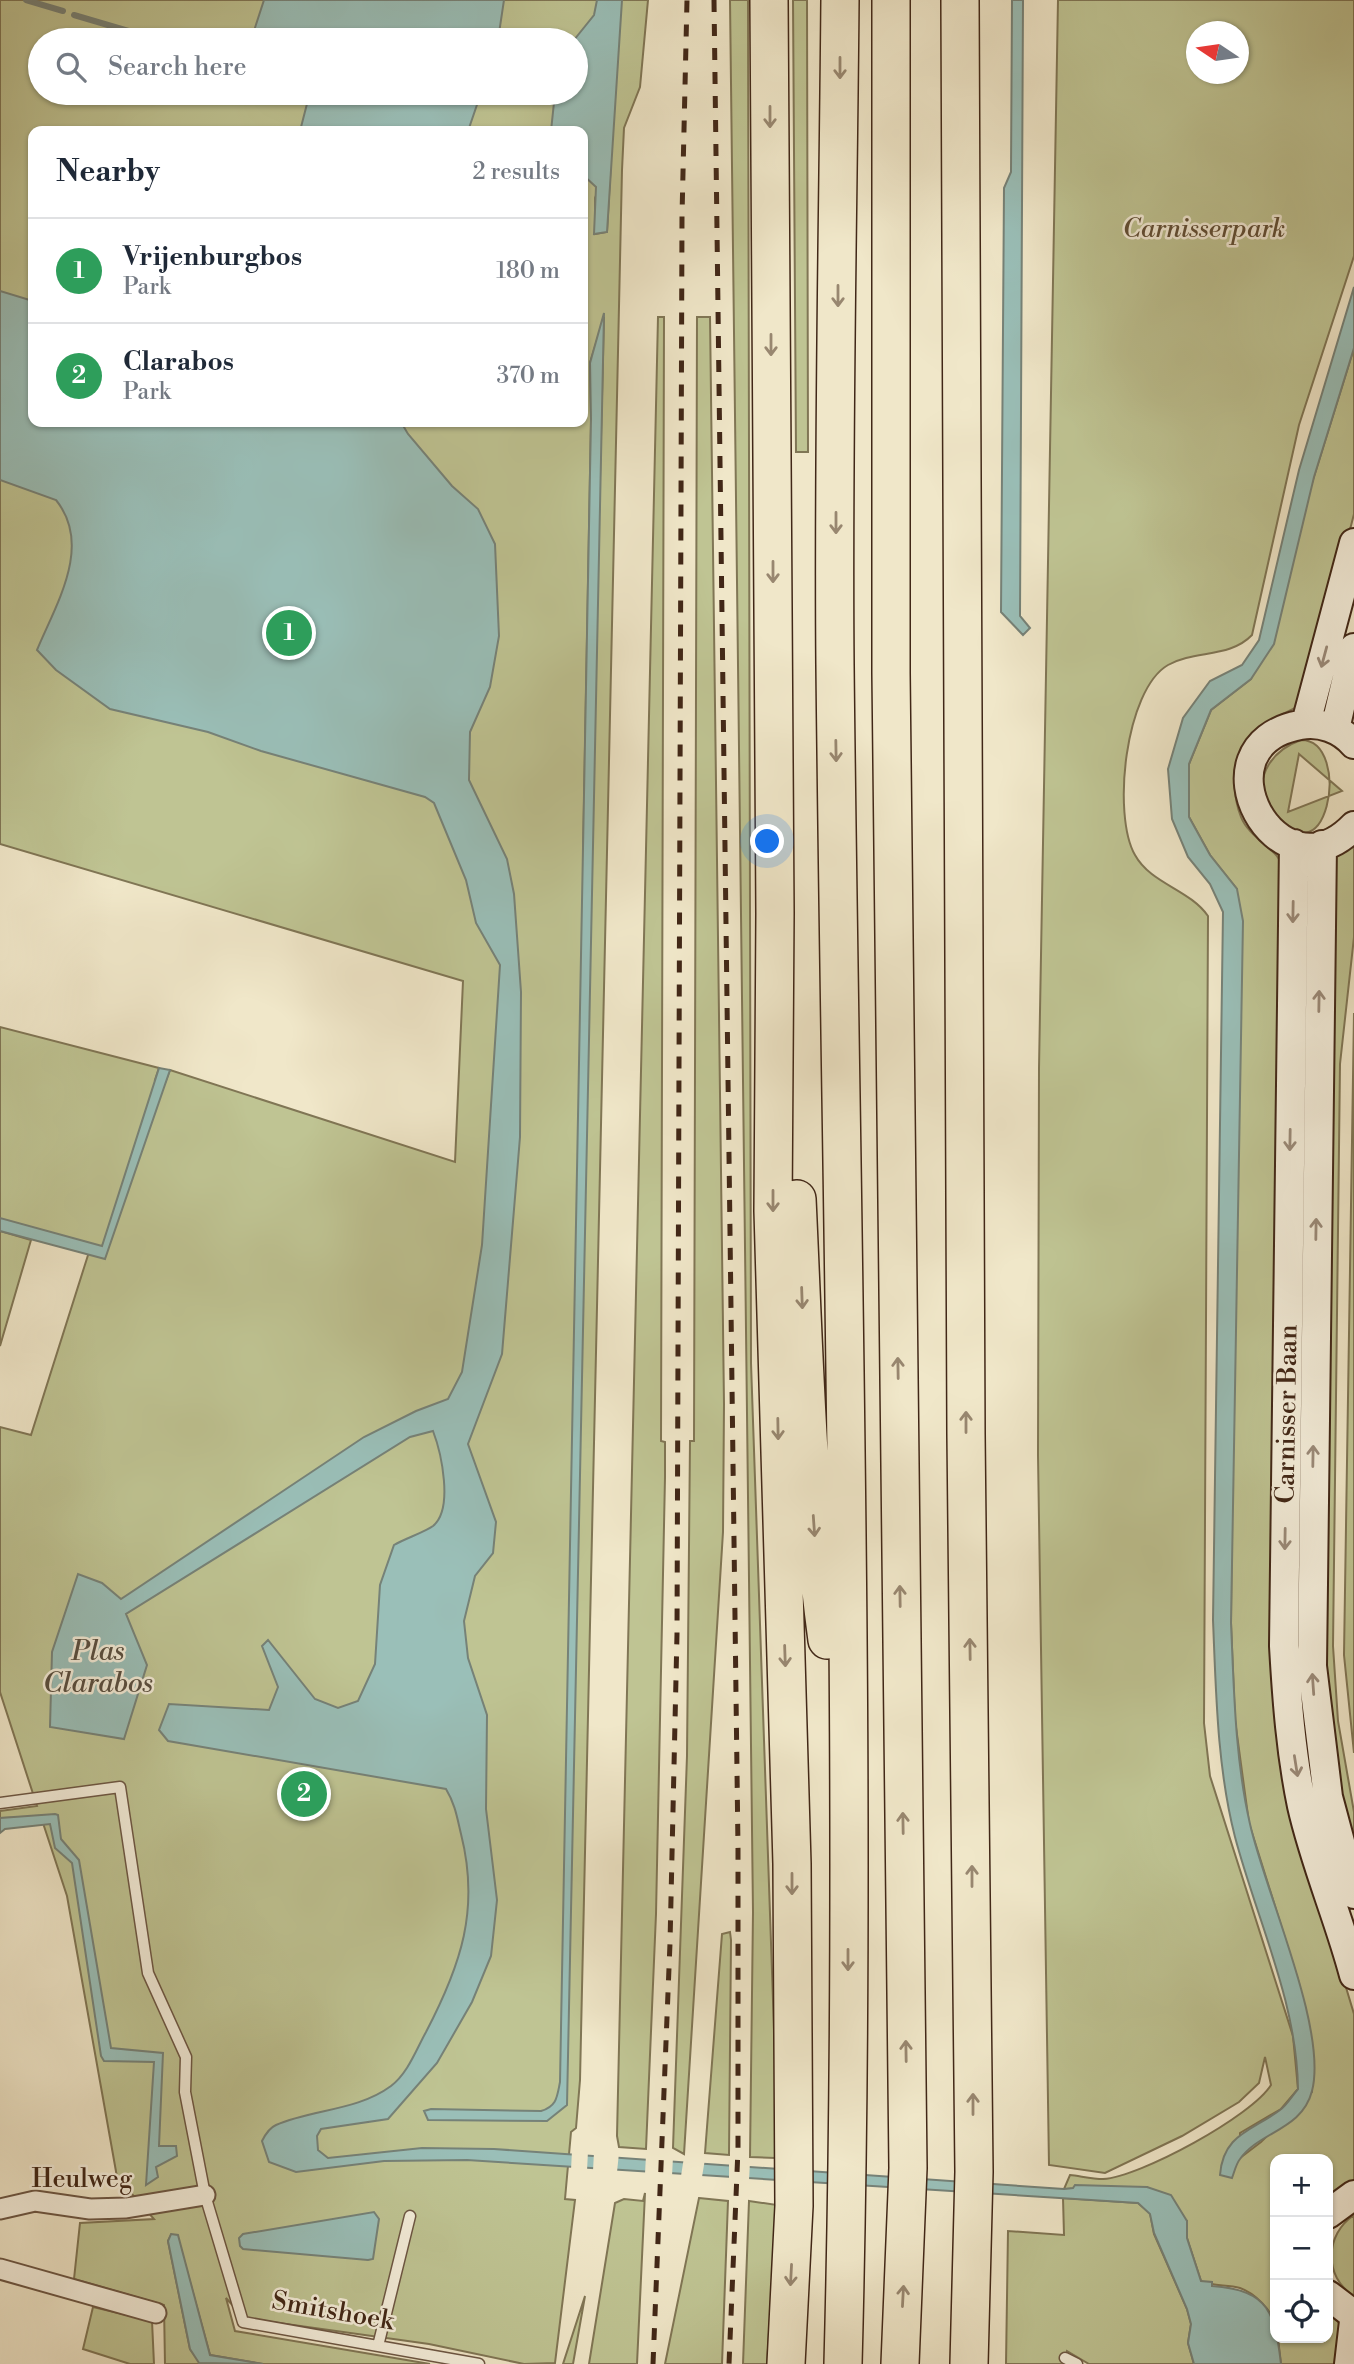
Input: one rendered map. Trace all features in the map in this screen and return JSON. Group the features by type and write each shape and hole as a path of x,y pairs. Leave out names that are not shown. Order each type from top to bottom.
{"highway":[{"path":"769,0 775,913 773,1212 792,1864 794,2206 786,2364"},
{"path":"840,0 835,657 849,1794 848,2164 844,2364"},
{"path":"891,0 891,673 908,2168 900,2364"},
{"path":"960,0 966,1420 974,2172 969,2364"},
{"path":"775,913 797,1179 807,1435 818,1571 849,1794"}],"main road":[{"path":"1306,723 1354,543"},
{"path":"1354,648 1344,736 1306,723 1276,733 1256,756 1249,779 1251,802 1257,817 1280,838 1308,844 1336,840 1354,826"},
{"name":"Carnisser Baan","path":"1308,844 1312,1666 1315,1709 1328,1797 1354,1894"},
{"name":"Carnisser Baan","path":"1308,844 1284,1646 1288,1709 1302,1805 1354,1975"},
{"path":"1333,2210 1354,2195"},
{"path":"1333,2299 1354,2315"},
{"path":"1349,2364 1354,2321"}],"street":[{"name":"Heulweg","path":"0,2209 35,2201 90,2209 126,2208 204,2186"},
{"path":"0,2269 156,2313"}],"lane":[{"path":"0,1803 120,1787 148,1973 186,2056 186,2092 204,2186"},
{"name":"Smitshoek","path":"204,2186 243,2322 479,2364"},
{"path":"378,2346 411,2216"},
{"path":"1065,2358 1077,2364"}],"green space":[{"path":"0,0 648,0 640,87 624,128 622,170 580,2080 576,2128 571,2132 565,2199 575,2200 555,2363 524,2364 429,2344 244,2318 226,2298 235,2331 430,2364 263,2364 210,2355 181,2249 170,2237 168,2241 190,2349 201,2364 165,2364 164,2305 74,2279 80,2223 154,2219 117,2177 67,1896 41,1817 0,1818 0,1811 37,1806 0,1692 0,1427 31,1435 89,1252 0,1227 0,1027 159,1068 155,1080 165,1083 170,1070 455,1162 463,981 0,844","holes":["611,161 607,232 595,234 595,198","604,317 587,994 583,857 590,363"]},
{"path":"730,0 748,0 751,1363 778,2146 775,2158 750,2157 753,1912"},
{"path":"793,0 807,0 808,452 796,452"},
{"name":"Carnisserpark","path":"1058,0 1354,0 1354,256 1299,425 1252,635 1223,651 1178,660 1153,679 1141,700 1133,726 1124,784 1124,812 1135,855 1150,873 1191,899 1208,916 1204,1723 1210,1776 1293,2036 1298,2089 1281,2109 1240,2133 1240,2158 1261,2142 1312,2092 1299,1983 1249,1823 1235,1720 1231,1623 1237,889 1210,855 1189,817 1189,764 1211,710 1251,679 1354,348 1354,514 1309,689 1298,705 1274,719 1253,738 1240,762 1235,789 1244,823 1277,856 1286,881 1277,1667 1307,1858 1354,2014 1354,2185 1333,2196 1333,2154 1270,2154 1270,2313 1245,2290 1201,2281 1187,2238 1187,2221 1147,2187 1064,2189 1070,2175 1095,2179 1120,2176 1167,2157 1219,2128 1260,2098 1271,2085 1265,2057 1259,2083 1239,2102 1182,2136 1105,2173 1049,2165 1038,1455 1039,1068"},
{"path":"658,317 664,317 661,1441 665,1442 665,1477 656,1914 646,2149 619,2147 617,2136"},
{"path":"697,317 710,317 724,1404 723,1532 684,2154 673,2148 687,1756 690,1441 694,1441"},
{"path":"1301,740 1317,746 1327,763 1329,780 1299,754 1288,812 1328,796 1327,806 1319,824 1306,833 1289,828 1269,805 1264,794 1264,774 1268,765 1291,744"},
{"path":"1354,842 1354,937 1340,1064 1333,1646 1338,1721 1354,1812 1354,1875 1323,1730 1332,858"},
{"path":"1354,1013 1354,1753 1344,1655"},
{"path":"0,1231 31,1240 0,1346"},
{"path":"730,1932 729,2155 705,2153 722,1934"},
{"path":"645,2193 637,2364 589,2364 615,2203 624,2199 643,2201"},
{"path":"699,2198 728,2201 722,2364 665,2364"},
{"path":"1063,2198 1138,2203 1150,2213 1154,2234 1187,2309 1191,2324 1188,2343 1194,2364 1089,2364 1067,2351 1065,2364 1006,2364 1008,2231 1064,2235"},
{"path":"749,2201 777,2205 767,2364 743,2364"},
{"path":"1354,2215 1354,2296 1344,2288 1333,2267 1333,2244 1344,2223"},
{"path":"585,2296 573,2364 563,2364"},
{"path":"93,2307 152,2321 154,2364 130,2364 83,2349"},
{"path":"1334,2315 1341,2327 1342,2364 1281,2364 1279,2343 1333,2343"}],"water":[{"path":"264,0 504,0 500,28 255,28"},
{"path":"597,0 622,0 607,232 594,234 596,187 588,180 588,126 552,126 554,105 588,105 588,28 584,28 594,15"},
{"path":"1012,0 1023,0 1020,616 1030,628 1023,635 1001,612 1004,188 1011,172"},
{"path":"307,105 477,105 470,126 301,126"},
{"path":"1354,287 1354,348 1314,477 1274,644 1251,679 1211,710 1189,764 1189,817 1210,855 1237,889 1243,921 1231,1623 1238,1750 1250,1824 1303,1997 1315,2065 1312,2091 1307,2104 1290,2122 1248,2150 1239,2161 1232,2178 1220,2175 1222,2161 1233,2142 1283,2108 1298,2089 1291,2025 1235,1837 1221,1756 1213,1620 1223,912 1210,884 1188,857 1172,819 1168,769 1183,718 1210,681 1242,665 1259,640 1299,470"},
{"name":"Plas Clarabos","path":"0,291 28,299 28,427 404,427 452,486 478,509 495,544 499,636 490,687 470,732 469,780 507,859 514,894 521,992 520,1137 502,1354 468,1444 496,1522 493,1553 475,1576 464,1621 468,1658 487,1715 486,1809 497,1900 491,1956 472,2002 437,2063 388,2119 321,2129 317,2136 318,2150 328,2158 422,2148 494,2149 1064,2189 1073,2188 1075,2185 1147,2187 1171,2195 1187,2221 1187,2238 1201,2281 1246,2293 1258,2299 1266,2308 1270,2315 1270,2343 1278,2343 1281,2364 1194,2364 1188,2343 1191,2324 1187,2309 1154,2233 1150,2214 1138,2203 467,2160 384,2161 296,2172 269,2162 262,2141 274,2126 378,2094 397,2081 411,2061 449,1983 464,1936 468,1887 457,1816 446,1789 168,1741 159,1730 169,1704 269,1710 278,1687 262,1646 268,1640 315,1699 338,1708 358,1701 375,1664 380,1585 394,1545 433,1526 443,1507 444,1480 433,1431 410,1437 126,1614 147,1665 124,1739 50,1727 52,1652 78,1574 102,1583 121,1599 364,1437 416,1411 448,1399 462,1372 482,1245 500,965 476,923 466,880 434,803 425,797 261,751 208,732 110,709 56,670 37,650 68,575 71,556 67,518 56,500 0,480"},
{"path":"604,313 567,2105 547,2121 428,2120 424,2111 431,2109 541,2111 553,2104 560,2082 590,363"},
{"path":"159,1068 170,1070 105,1259 0,1231 0,1218 102,1246"},
{"path":"58,1815 61,1839 79,1860 111,2048 163,2053 159,2146 176,2146 177,2156 156,2167 158,2177 146,2185 154,2062 104,2061 101,2056 72,1863 55,1848 50,1824 5,1829 0,1833 0,1818"},
{"path":"374,2212 379,2219 373,2259 243,2249 240,2246 239,2238 243,2234"},
{"path":"171,2234 178,2235 210,2355 263,2364 199,2363 190,2349 168,2241"}],"pier":[{"path":"572,2150 588,2151 587,2171 571,2170"},
{"path":"594,2152 619,2153 617,2172 593,2171"},
{"path":"646,2155 673,2157 672,2176 645,2174"},
{"path":"684,2157 705,2159 702,2177 681,2176"},
{"path":"729,2160 750,2162 749,2180 729,2179"}],"waterway":[{"path":"26,0 63,11"},
{"path":"74,15 118,28"}],"railway":[{"path":"653,2364 670,1943 677,1634 682,216 687,0"},
{"path":"714,0 738,1848 738,2149 729,2364"}],"place":[{"name":"Vrijenburgbos","path":"289,633"},
{"name":"Clarabos","path":"304,1794"}]}
